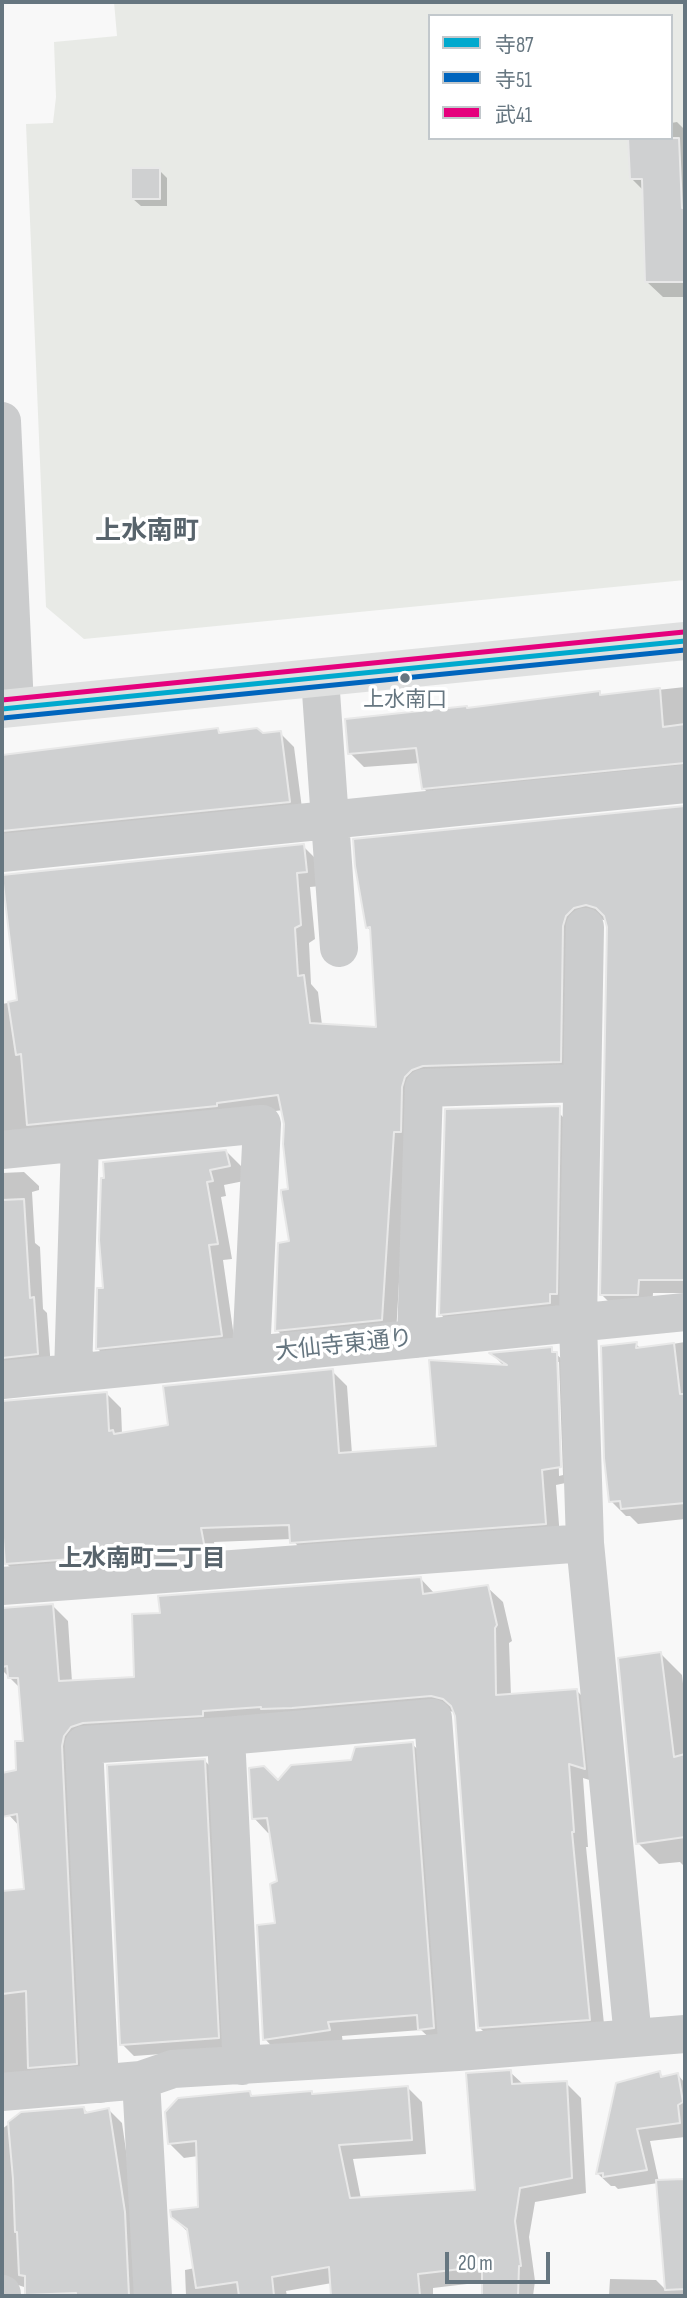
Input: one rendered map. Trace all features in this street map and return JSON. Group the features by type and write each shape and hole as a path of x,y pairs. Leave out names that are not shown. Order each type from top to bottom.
{"main road":[{"path":"8,708 685,641"}],"street":[{"path":"2,421 8,708"},
{"path":"320,678 339,948"},
{"path":"2,853 685,784"},
{"path":"585,927 578,1323 584,1543 633,2038"},
{"path":"416,1339 424,1088 582,1083"},
{"path":"2,1150 262,1124 251,1355"},
{"path":"72,1373 80,1142"},
{"name":"大仙寺東通り","path":"2,1380 685,1312"},
{"path":"2,1586 584,1543"},
{"path":"100,2084 85,1745 433,1718 458,2052"},
{"path":"226,1736 242,2066"},
{"path":"2,2092 141,2080 173,2069 458,2052 685,2034"},
{"path":"141,2080 153,2296"}],"shaded area":[{"path":"114,2 685,2 685,580 84,639 46,607 26,124 53,123 56,97 54,42 117,36"}],"building":[{"path":"679,138 685,282 645,282 642,179 630,179 628,140"},
{"path":"131,168 160,168 160,199 131,199"},
{"path":"660,688 663,727 685,724 685,763 422,789 416,748 348,754 345,719 467,708 600,691 600,695"},
{"path":"218,728 219,733 257,728 263,733 281,731 290,802 2,831 2,755"},
{"path":"685,806 685,1280 639,1280 638,1295 600,1295 607,927 604,916 596,908 586,905 574,908 566,916 563,926 561,1062 423,1066 412,1070 405,1077 402,1087 401,1132 394,1132 382,1320 275,1331 278,1243 289,1241 281,1193 281,1190 288,1189 283,1144 284,1124 278,1095 217,1103 217,1106 27,1125 21,1054 16,1055 8,1002 17,1000 2,875 304,844 307,872 297,873 301,925 295,928 298,976 304,975 310,1023 376,1027 370,927 366,928 353,839"},
{"path":"560,1106 557,1294 550,1294 550,1303 439,1315 445,1109"},
{"path":"226,1150 230,1166 210,1170 213,1181 207,1182 218,1244 209,1245 222,1336 96,1349 97,1288 103,1288 99,1240 103,1162"},
{"path":"24,1199 30,1298 34,1297 38,1354 2,1358 2,1200"},
{"path":"637,1342 636,1348 674,1343 680,1394 685,1394 685,1503 621,1509 620,1501 609,1502 604,1458 601,1346"},
{"path":"552,1347 552,1352 557,1352 561,1467 542,1470 546,1524 290,1543 289,1525 201,1528 205,1549 5,1564 2,1524 2,1401 107,1392 109,1431 113,1430 114,1434 168,1425 163,1386 333,1369 339,1453 436,1446 429,1360 507,1365 489,1353"},
{"path":"421,1577 423,1594 488,1585 497,1625 496,1695 577,1689 585,1769 569,1764 572,1832 590,2020 478,2028 455,1716 451,1706 443,1699 431,1696 292,1708 203,1711 203,1716 83,1723 71,1727 64,1736 62,1746 77,2064 28,2068 26,1991 2,1994 2,1891 24,1889 17,1814 2,1817 2,1773 16,1770 15,1741 23,1741 18,1678 8,1678 7,1666 2,1667 2,1608 53,1604 59,1681 134,1677 132,1614 160,1613 158,1596"},
{"path":"661,1652 674,1757 685,1754 685,1837 636,1844 618,1658"},
{"path":"413,1742 434,2028 418,2030 417,2015 328,2022 330,2030 263,2040 257,1925 275,1923 270,1884 277,1881 267,1818 252,1819 249,1768 264,1766 278,1780 291,1765 351,1760 355,1747"},
{"path":"205,1759 219,2038 120,2045 107,1765"},
{"path":"511,2070 512,2084 567,2081 572,2178 520,2188 515,2221 521,2266 518,2296 482,2296 482,2271 479,2272 478,2267 418,2274 420,2296 331,2296 329,2267 272,2277 274,2296 239,2296 237,2282 196,2288 187,2229 171,2217 170,2210 198,2207 196,2141 168,2144 165,2112 178,2098 250,2091 251,2096 408,2086 412,2140 339,2145 350,2198 475,2190 466,2073"},
{"path":"660,2071 661,2077 678,2073 683,2102 678,2105 680,2123 637,2129 647,2170 603,2177 603,2173 596,2174 616,2083"},
{"path":"84,2107 85,2113 109,2108 125,2212 129,2296 76,2296 76,2293 25,2295 25,2276 19,2275 8,2122 21,2112"},
{"path":"685,2179 685,2289 665,2290 656,2180"}],"transit line":[{"name":"武41","path":"2,700 684,632"},
{"name":"寺87","path":"2,709 685,641"},
{"name":"寺51","path":"3,718 685,650"}],"place":[{"name":"上水南口","path":"405,678"}],"district":[{"name":"上水南町","path":"147,532"},
{"name":"上水南町二丁目","path":"142,1560"}]}
